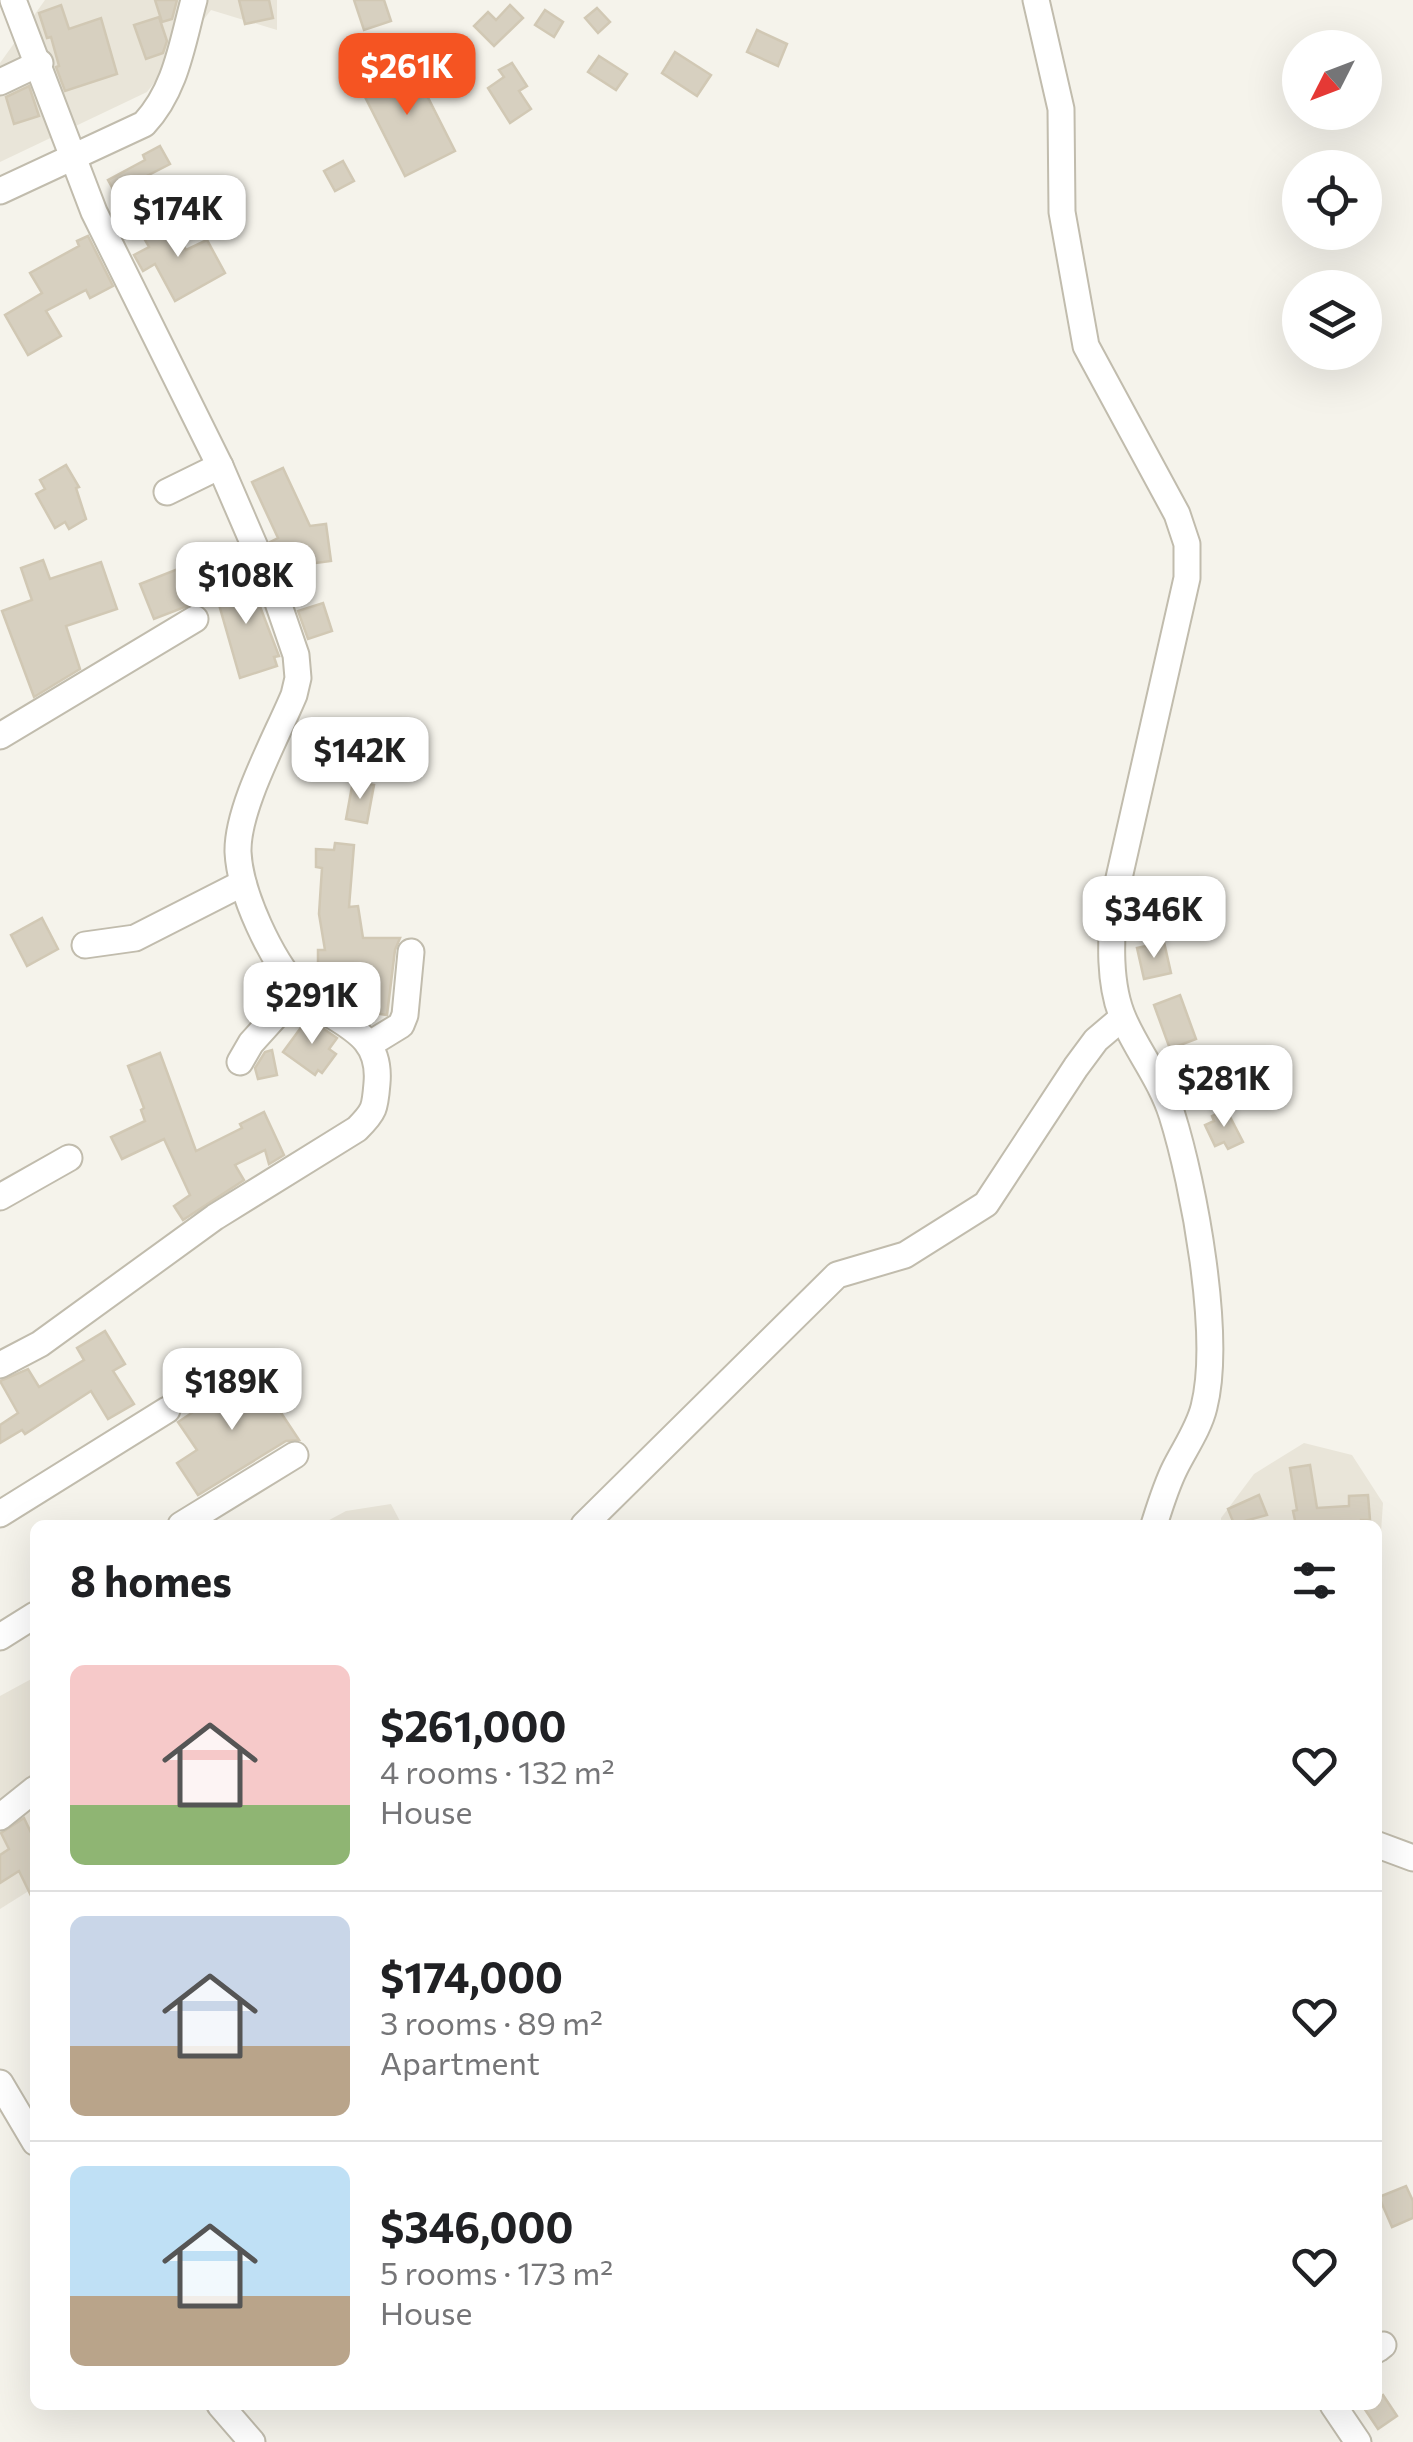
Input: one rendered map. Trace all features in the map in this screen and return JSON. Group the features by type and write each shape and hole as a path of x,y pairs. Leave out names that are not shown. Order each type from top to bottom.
{"street":[{"path":"0,1365 40,1344 215,1216 357,1130 375,1112 378,1074 370,1044 298,990 274,957 243,884 238,852 241,822 294,695 298,678 296,656 274,591 220,466 71,158 40,63 12,0"},
{"path":"0,191 144,124 158,110 172,83 194,0"},
{"path":"1036,0 1061,110 1062,212 1086,346 1177,514 1187,544 1186,578 1114,900 1111,940 1122,1018 1149,1063 1171,1112 1192,1201 1205,1285 1210,1380 1203,1412 1172,1472 1156,1520"},
{"path":"0,82 40,63"},
{"path":"166,492 220,466"},
{"path":"0,736 195,620"},
{"path":"86,945 135,938 243,884"},
{"path":"370,1044 401,1026 410,952"},
{"path":"240,1062 251,1043 298,990"},
{"path":"589,1520 837,1275 905,1255 986,1204 1076,1066 1096,1040 1122,1018"},
{"path":"0,1197 69,1158"},
{"path":"0,1514 167,1410"},
{"path":"189,1520 295,1455"},
{"path":"0,1637 30,1619"},
{"path":"0,1817 30,1793"},
{"path":"1382,1847 1413,1858"},
{"path":"0,2082 30,2133"},
{"path":"224,2410 252,2442"},
{"path":"1336,2410 1358,2442"}],"shaded area":[{"path":"45,0 277,0 277,30 211,10 147,92 0,162 0,63"},
{"path":"1304,1443 1352,1455 1383,1503 1382,1520 1221,1520 1254,1474"},
{"path":"391,1504 399,1520 329,1520 346,1511"},
{"path":"30,1680 30,1890 0,1909 0,1696"}],"building":[{"path":"155,0 177,0 172,19 162,22"},
{"path":"239,0 269,0 273,18 245,24"},
{"path":"354,0 384,0 391,21 364,30"},
{"path":"61,5 69,29 101,18 117,74 65,91 51,37 47,38 39,13"},
{"path":"510,5 523,18 494,46 474,26 488,12 496,20"},
{"path":"597,8 610,22 598,33 585,18"},
{"path":"545,10 563,22 554,37 535,25"},
{"path":"159,17 167,41 163,53 146,59 134,25"},
{"path":"757,30 787,44 778,66 747,52"},
{"path":"675,52 711,75 697,96 662,73"},
{"path":"599,56 627,74 616,90 588,72"},
{"path":"409,60 455,151 405,176 359,85"},
{"path":"512,63 527,86 519,91 531,109 510,123 488,88 504,77 499,70"},
{"path":"29,86 39,116 14,124 6,97"},
{"path":"160,146 170,164 137,181 144,193 122,205 108,180 145,160 143,155"},
{"path":"343,161 354,181 335,191 324,171"},
{"path":"168,218 186,250 207,240 225,273 175,301 155,264 143,271 134,255 149,247 141,233"},
{"path":"88,236 113,286 90,298 86,290 46,311 61,336 28,355 5,315 42,293 30,273 79,246 77,241"},
{"path":"66,465 79,487 76,488 86,519 69,529 65,522 55,528 36,494 45,489 40,480"},
{"path":"283,468 310,526 326,524 331,561 300,565 299,551 278,560 270,542 278,538 252,482"},
{"path":"43,560 50,579 101,562 117,609 66,626 80,669 34,697 2,611 32,600 21,568"},
{"path":"193,563 208,598 154,619 140,584"},
{"path":"248,575 279,656 274,657 277,666 240,678 214,587"},
{"path":"323,603 332,631 308,639 298,611"},
{"path":"353,781 374,785 367,823 346,819"},
{"path":"335,843 354,845 349,907 358,906 363,938 400,938 387,1015 354,1010 334,997 334,990 323,990 318,985 318,950 325,950 319,914 322,868 316,867 316,849 334,850"},
{"path":"42,918 58,949 27,966 11,935"},
{"path":"1164,942 1171,973 1144,979 1137,948"},
{"path":"1180,995 1196,1039 1170,1049 1154,1005"},
{"path":"308,1018 337,1038 329,1049 336,1054 322,1073 318,1070 315,1075 283,1052"},
{"path":"272,1050 277,1075 258,1079 255,1068 265,1052"},
{"path":"160,1053 196,1151 264,1112 284,1155 269,1164 265,1150 235,1165 244,1180 183,1220 174,1206 190,1195 164,1139 122,1159 111,1137 145,1121 128,1066"},
{"path":"1226,1109 1243,1142 1228,1149 1224,1142 1215,1146 1205,1125"},
{"path":"105,1331 125,1364 113,1371 134,1404 108,1419 91,1391 25,1434 22,1430 0,1443 0,1425 18,1413 0,1381 28,1369 39,1387 84,1360 77,1348"},
{"path":"254,1372 299,1440 286,1441 198,1495 177,1463 197,1450 178,1422"},
{"path":"1310,1465 1317,1508 1349,1506 1349,1496 1368,1495 1370,1520 1295,1520 1293,1511 1297,1510 1290,1468"},
{"path":"1259,1495 1267,1515 1232,1520 1228,1509"},
{"path":"24,1818 30,1831 30,1894 19,1871 0,1883 0,1855 9,1849 1,1833"},
{"path":"1406,2186 1413,2201 1413,2218 1392,2227 1382,2196"},
{"path":"1382,2396 1397,2416 1378,2429 1365,2410 1382,2410"}]}
